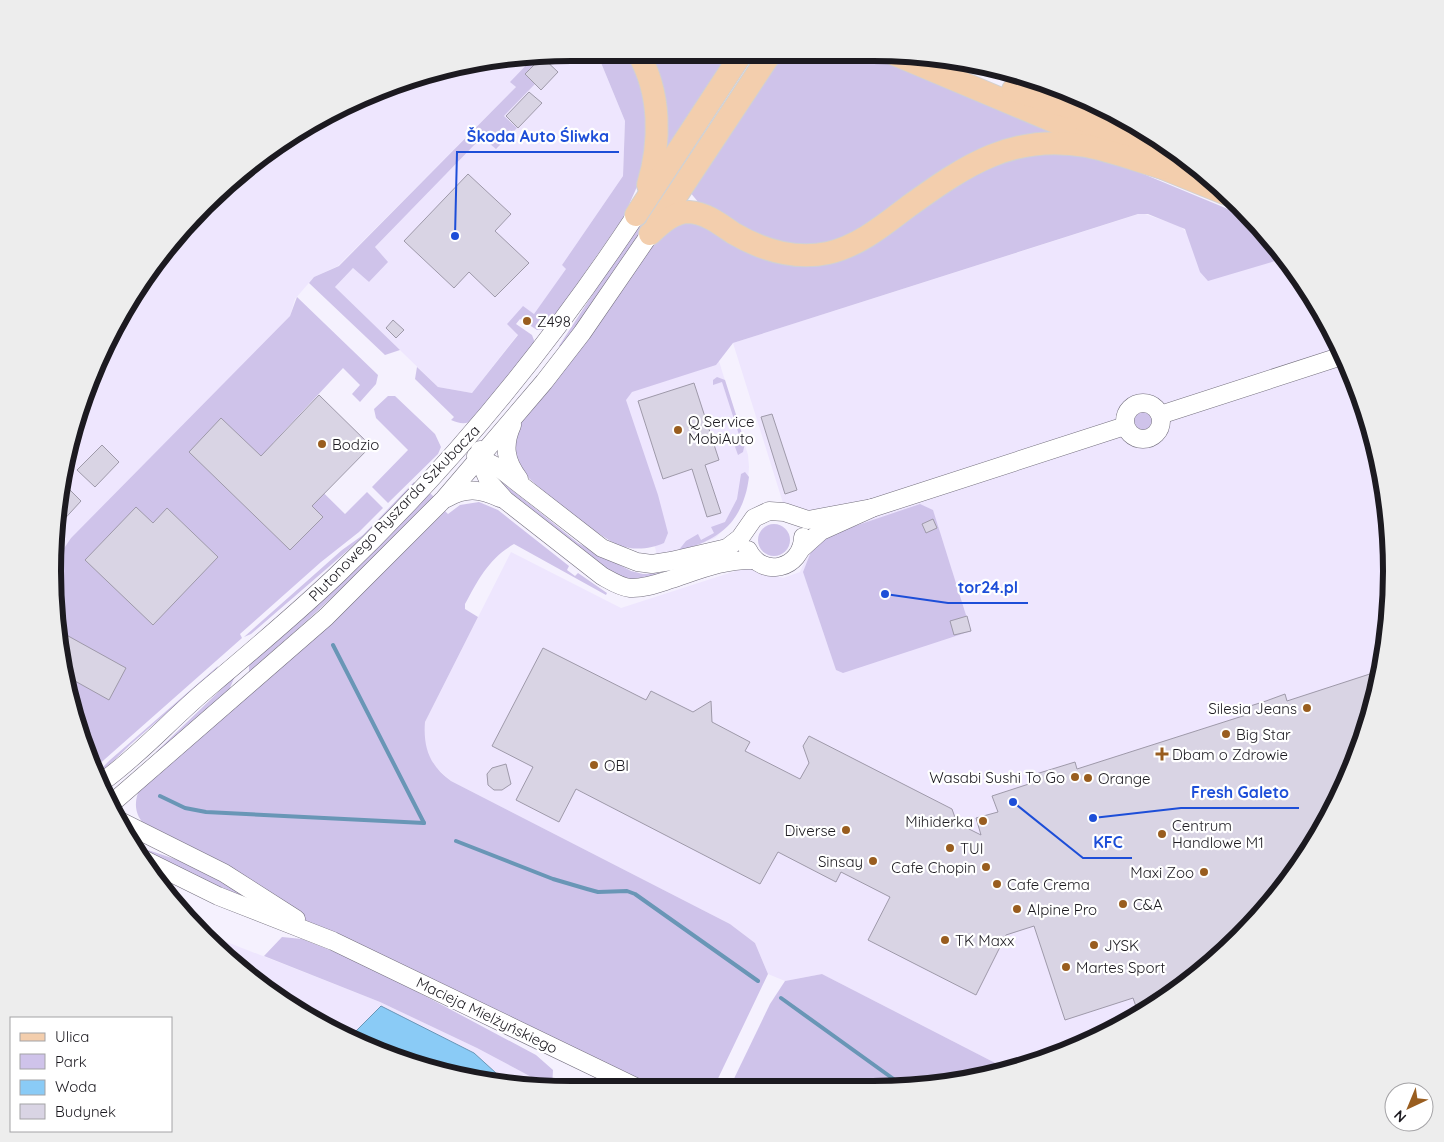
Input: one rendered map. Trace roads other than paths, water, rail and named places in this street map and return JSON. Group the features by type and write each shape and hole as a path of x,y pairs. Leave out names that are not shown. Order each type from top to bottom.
{"main road":[{"path":"636,215 648,183 656,152 658,130 654,97 648,73 642,61"},
{"path":"636,215 737,61"},
{"path":"650,234 766,61"},
{"path":"916,63 1208,187"},
{"path":"965,70 1164,153"},
{"path":"1013,90 1105,118"},
{"path":"684,140 681,160 683,184 689,200 705,216 737,235 776,252 793,255 827,253 846,248 871,234 972,163 1012,148 1031,144 1062,143 1088,146 1163,168"},
{"path":"650,234 676,215 689,212 705,216"}],"street":[{"name":"Plutonowego Ryszarda Szkubacza","path":"107,780 165,726 340,573 463,444 537,354 636,215"},
{"name":"Plutonowego Ryszarda Szkubacza","path":"116,800 333,610 444,499 514,420 582,333 650,234"},
{"path":"479,460 482,441 486,433 546,357 605,261"},
{"path":"1160,415 1336,358"},
{"path":"1137,404 1153,406 1160,415 1160,426 1153,436 1148,438 1132,436 1125,426 1128,410 1137,404"},
{"path":"514,420 507,437 506,452 511,468 525,487"},
{"path":"463,444 479,460 488,482 505,500 602,576 618,585 630,588 655,584 738,559 754,560 768,567 784,566 796,558 801,549 821,532 872,508 1125,426"},
{"path":"479,460 499,468 602,548 637,562 662,563 717,551 734,544 747,530 754,518 769,511 777,510 808,520 872,508"},
{"path":"444,499 460,491 473,489 484,490 505,500"},
{"path":"791,516 802,530 801,549"},
{"path":"747,530 746,546 754,560"},
{"path":"132,786 126,804 129,817 139,830 152,837"},
{"name":"Macieja Mielżyńskiego","path":"130,826 224,874 333,941"},
{"name":"Macieja Mielżyńskiego","path":"155,865 218,896 333,941 623,1081"}],"water":[{"path":"381,1006 474,1053 498,1075 472,1071 407,1054 355,1032"}],"waterway":[{"path":"333,645 424,823"},
{"path":"160,796 185,808 206,812 424,823"},
{"path":"456,841 553,879 598,892 627,891 635,894 758,981"},
{"path":"781,998 895,1080"}],"place":[{"name":"Škoda Auto Śliwka","path":"455,236"},
{"name":"Z498","path":"527,321"},
{"name":"Q Service MobiAuto","path":"678,430"},
{"name":"Bodzio","path":"322,444"},
{"name":"tor24.pl","path":"885,594"},
{"name":"Silesia Jeans","path":"1307,708"},
{"name":"Big Star","path":"1226,734"},
{"name":"Dbam o Zdrowie","path":"1162,754"},
{"name":"OBI","path":"594,765"},
{"name":"Wasabi Sushi To Go","path":"1075,777"},
{"name":"Orange","path":"1088,778"},
{"name":"KFC","path":"1013,802"},
{"name":"Fresh Galeto","path":"1093,818"},
{"name":"Mihiderka","path":"983,821"},
{"name":"Diverse","path":"846,830"},
{"name":"Centrum Handlowe M1","path":"1162,834"},
{"name":"TUI","path":"950,848"},
{"name":"Sinsay","path":"873,861"},
{"name":"Cafe Chopin","path":"986,867"},
{"name":"Maxi Zoo","path":"1204,872"},
{"name":"Cafe Crema","path":"997,884"},
{"name":"C&A","path":"1123,904"},
{"name":"Alpine Pro","path":"1017,909"},
{"name":"TK Maxx","path":"945,940"},
{"name":"JYSK","path":"1094,945"},
{"name":"Martes Sport","path":"1066,967"}]}
